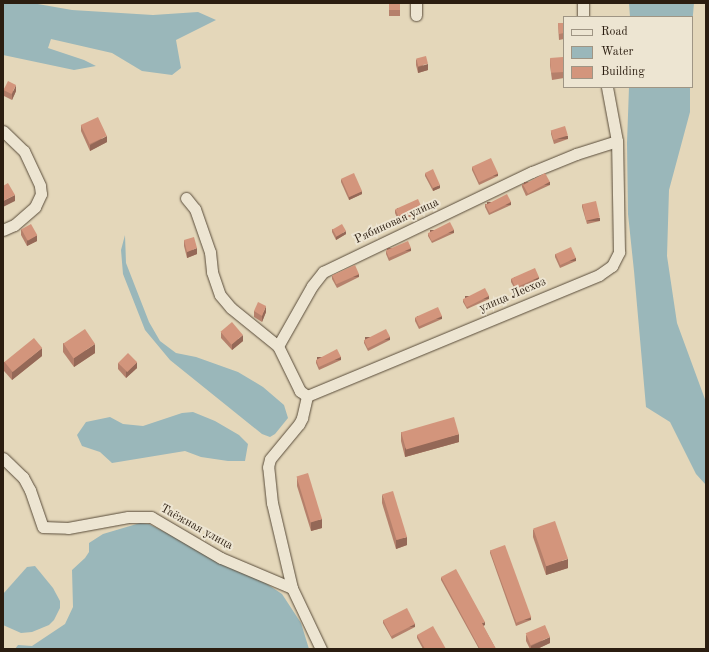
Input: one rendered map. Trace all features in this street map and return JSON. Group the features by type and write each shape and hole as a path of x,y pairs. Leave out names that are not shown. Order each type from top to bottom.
{"street":[{"path":"416,3 416,15"},
{"path":"583,3 583,16"},
{"name":"улица Лесхоз","path":"307,396 599,275 612,266 619,252 617,141 607,88"},
{"path":"3,131 24,151 40,186 41,194 35,208 14,225 3,230"},
{"name":"Рябиновая улица","path":"278,346 312,286 323,272 532,172 576,154 617,141"},
{"path":"186,198 195,209 207,245 212,272 220,295 231,308 278,346 300,391 307,396 302,418 270,459 268,468 272,504 292,588 321,649"},
{"name":"Таёжная улица","path":"3,458 23,476 30,490 43,527 68,528 128,517 151,517 221,558 292,588"}],"water":[{"path":"3,3 32,3 72,10 153,15 198,12 216,20 176,40 181,68 172,75 142,71 112,53 51,39 48,48 84,60 96,66 74,70 3,55"},
{"path":"629,3 694,3 693,16 630,16"},
{"path":"629,88 690,88 690,112 669,190 667,256 677,323 706,402 706,485 696,474 670,422 646,407 628,214 627,143"},
{"path":"125,235 126,263 149,322 160,341 176,353 196,357 238,372 263,387 284,405 288,418 275,434 270,437 262,434 170,360 145,330 123,274 121,250"},
{"path":"193,412 215,421 239,435 248,444 245,461 228,461 201,457 185,451 112,463 100,452 82,446 77,435 86,422 110,417 123,424 143,426 182,413"},
{"path":"140,523 149,524 267,584 282,594 301,623 309,649 15,649 18,645 32,646 65,624 73,607 72,570 85,558 89,552 89,543 103,534"},
{"path":"35,566 53,588 60,601 60,608 54,620 49,625 32,632 21,633 3,625 3,594 27,567"}],"building":[{"path":"389,3 400,3 400,10 389,10"},
{"path":"558,23 563,23 563,33 559,34"},
{"path":"426,56 428,64 418,66 416,58"},
{"path":"563,57 563,72 551,73 550,58"},
{"path":"8,81 16,85 11,94 3,90"},
{"path":"98,117 107,136 90,144 81,125"},
{"path":"565,126 568,136 554,140 551,130"},
{"path":"491,158 498,173 479,182 472,167"},
{"path":"433,169 440,185 433,188 425,173"},
{"path":"354,173 362,191 349,197 341,179"},
{"path":"545,173 550,182 528,194 523,185"},
{"path":"8,183 15,195 3,201 3,186"},
{"path":"507,194 511,202 490,213 486,205"},
{"path":"418,199 422,208 399,218 395,209"},
{"path":"596,201 600,218 586,221 582,204"},
{"path":"450,222 454,230 432,241 428,233"},
{"path":"31,224 37,235 28,241 21,229"},
{"path":"342,224 346,231 336,236 332,229"},
{"path":"194,237 197,248 187,252 184,240"},
{"path":"408,241 411,248 389,258 386,250"},
{"path":"571,247 576,258 560,265 555,254"},
{"path":"355,265 359,274 336,284 332,275"},
{"path":"535,268 539,277 515,288 511,279"},
{"path":"485,288 489,296 467,307 463,299"},
{"path":"258,302 266,306 262,316 254,311"},
{"path":"438,307 442,316 419,326 415,317"},
{"path":"232,322 243,335 231,345 221,332"},
{"path":"85,329 95,344 74,358 63,344"},
{"path":"386,329 390,337 368,348 364,340"},
{"path":"34,338 42,348 13,372 4,362"},
{"path":"337,349 341,357 319,367 316,360"},
{"path":"128,353 137,362 127,372 118,363"},
{"path":"454,417 459,434 406,449 401,432"},
{"path":"308,473 322,519 311,522 297,477"},
{"path":"393,491 407,537 397,540 382,494"},
{"path":"555,521 568,559 546,566 533,528"},
{"path":"505,545 531,617 516,623 490,550"},
{"path":"456,569 485,622 482,623 496,649 480,649 441,577"},
{"path":"407,608 415,624 391,636 383,620"},
{"path":"545,625 550,637 531,645 526,633"},
{"path":"433,626 446,649 425,649 417,635"}]}
